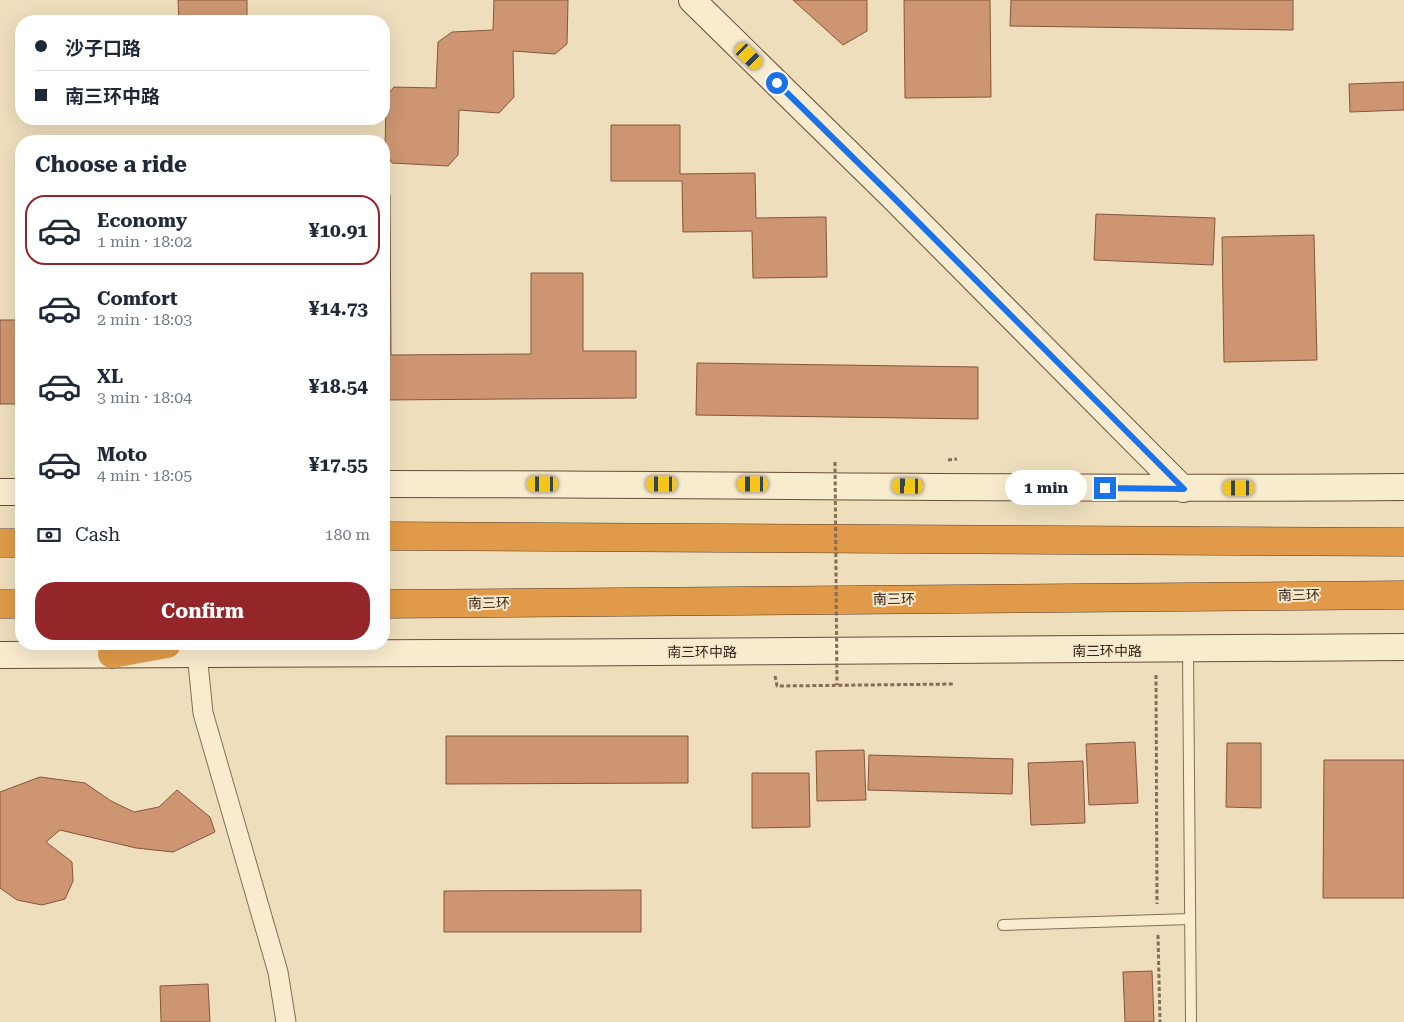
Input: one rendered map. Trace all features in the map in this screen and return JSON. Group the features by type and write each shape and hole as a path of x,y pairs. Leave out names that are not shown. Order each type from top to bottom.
{"highway":[{"path":"390,536 1399,542"},
{"path":"0,543 15,542"},
{"path":"1350,595 1404,601"},
{"name":"南三环","path":"390,604 1404,595"},
{"path":"0,604 15,604"},
{"path":"112,654 134,650"}],"street":[{"path":"692,0 891,195 1184,489"},
{"path":"390,484 770,484 1184,489 1404,487"},
{"path":"0,492 15,492"},
{"name":"南三环中路","path":"0,655 1188,650 1404,647"},
{"path":"197,653 203,713 278,972 286,1022"}],"lane":[{"path":"1188,650 1191,1022"},
{"path":"1003,925 1190,919"}],"path":[{"path":"835,462 837,685"},
{"path":"1156,650 1160,1022"},
{"path":"777,686 954,684"}],"building":[{"path":"178,0 247,0 247,15 179,15"},
{"path":"494,0 568,0 567,44 555,54 513,51 514,97 499,113 459,110 458,155 448,166 392,163 390,160 390,135 385,135 385,125 390,125 390,92 394,87 436,88 438,42 452,32 493,30"},
{"path":"793,0 867,0 867,31 843,45"},
{"path":"904,0 990,0 991,97 905,98"},
{"path":"1011,0 1293,0 1293,30 1010,26"},
{"path":"1404,82 1404,110 1350,112 1349,84"},
{"path":"611,125 680,125 680,174 755,173 756,218 826,217 827,277 753,278 752,231 683,232 682,181 611,181"},
{"path":"390,195 391,355 531,354 531,273 583,273 583,351 636,351 636,398 390,400"},
{"path":"1096,214 1215,218 1213,265 1094,260"},
{"path":"1314,235 1317,360 1224,362 1222,237"},
{"path":"0,320 15,320 15,404 0,404"},
{"path":"697,363 978,367 978,419 696,415"},
{"path":"446,736 688,736 688,783 446,784"},
{"path":"1135,742 1138,803 1089,805 1086,744"},
{"path":"1227,743 1261,743 1261,808 1226,807"},
{"path":"864,750 866,800 817,801 816,751"},
{"path":"869,755 1013,759 1012,794 868,790"},
{"path":"1324,760 1404,760 1404,898 1323,898"},
{"path":"1083,761 1085,823 1031,825 1028,763"},
{"path":"752,773 809,773 810,827 752,828"},
{"path":"40,777 85,783 111,801 134,812 159,807 177,790 210,817 215,832 173,852 136,848 60,830 46,842 72,862 73,881 65,899 42,905 17,900 0,888 0,792"},
{"path":"641,890 641,932 444,932 444,891"},
{"path":"1152,971 1154,1022 1125,1022 1123,972"},
{"path":"208,984 210,1022 161,1022 160,986"}],"route":[{"path":"777,83 1184,489 1105,488"}]}
